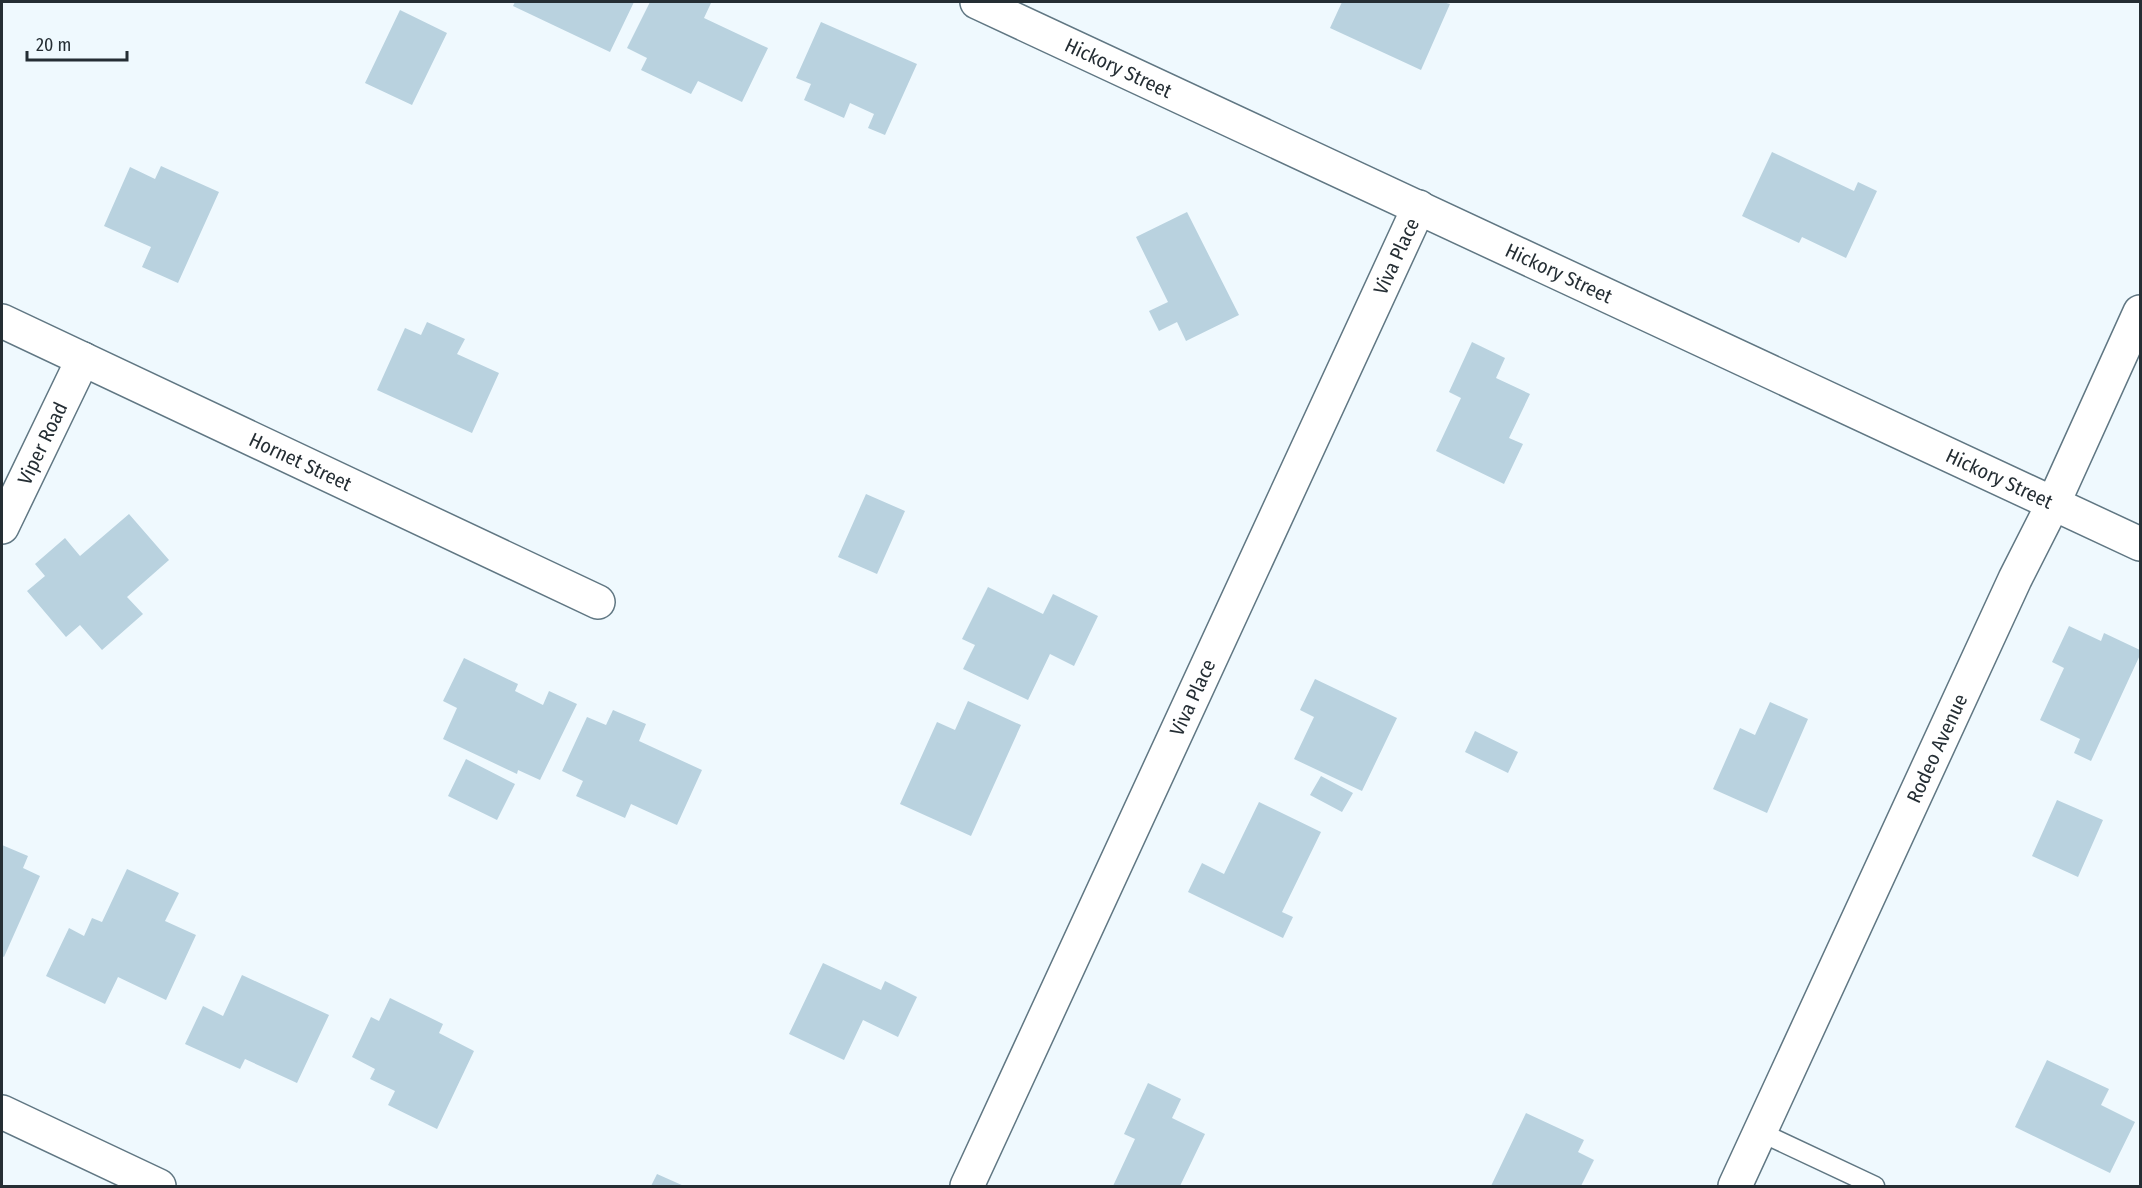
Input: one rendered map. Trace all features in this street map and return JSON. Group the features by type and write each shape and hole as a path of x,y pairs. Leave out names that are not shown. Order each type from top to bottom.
{"street":[{"name":"Hickory Street","path":"977,2 2140,544"},
{"name":"Viva Place","path":"967,1186 1419,207"},
{"name":"Rodeo Avenue","path":"1735,1186 2140,312"},
{"name":"Hornet Street","path":"2,321 598,602"},
{"name":"Viper Road","path":"2,527 83,359"},
{"path":"2,1112 159,1186"}],"lane":[{"path":"1760,1132 1875,1186"}],"building":[{"path":"515,2 634,2 610,52 513,6"},
{"path":"650,2 711,3 704,18 768,48 742,102 698,81 691,94 641,70 647,58 627,48"},
{"path":"1342,2 1443,2 1450,4 1421,70 1330,28"},
{"path":"400,10 447,33 412,105 365,83"},
{"path":"821,22 917,64 885,135 868,128 874,114 850,103 844,118 804,100 811,84 796,78"},
{"path":"1772,152 1854,191 1858,182 1877,191 1846,258 1802,237 1799,243 1742,216"},
{"path":"161,166 219,192 178,283 142,267 151,247 104,226 130,167 155,179"},
{"path":"1187,212 1239,315 1186,341 1177,322 1159,331 1149,311 1168,302 1136,237"},
{"path":"427,322 465,339 457,354 499,373 472,433 377,390 405,328 421,335"},
{"path":"1472,342 1505,358 1496,378 1530,394 1509,438 1523,444 1504,484 1436,451 1461,398 1449,392"},
{"path":"866,494 905,511 877,574 838,557"},
{"path":"129,514 169,560 127,597 143,614 102,650 80,625 66,637 27,591 45,576 35,564 65,538 80,556"},
{"path":"988,587 1043,614 1053,594 1098,616 1074,666 1050,654 1028,700 963,669 975,645 962,639"},
{"path":"2069,626 2101,641 2104,633 2140,650 2140,655 2091,761 2074,753 2080,739 2040,720 2064,668 2052,662"},
{"path":"464,658 518,684 515,691 543,705 549,691 577,704 540,780 518,770 517,774 443,739 457,708 443,701"},
{"path":"1315,679 1397,718 1362,791 1294,759 1314,717 1300,710"},
{"path":"968,701 1021,725 971,836 900,804 937,722 955,730"},
{"path":"1770,702 1808,719 1767,813 1713,789 1740,728 1755,735"},
{"path":"613,710 646,724 639,741 702,770 677,825 631,804 625,818 576,796 583,781 562,771 587,717 606,725"},
{"path":"1475,731 1518,752 1508,773 1465,752"},
{"path":"466,759 515,784 497,820 448,796"},
{"path":"1321,776 1353,793 1342,812 1310,795"},
{"path":"2057,800 2103,820 2078,877 2032,856"},
{"path":"1259,802 1321,832 1282,912 1293,917 1283,938 1188,892 1202,863 1224,874"},
{"path":"2,845 28,856 23,868 40,876 4,957 2,956"},
{"path":"127,869 179,893 165,921 196,935 166,1000 118,977 105,1004 46,976 69,928 84,936 92,918 102,922"},
{"path":"823,963 881,990 885,981 917,997 898,1037 863,1020 844,1060 789,1034"},
{"path":"242,975 329,1015 297,1083 245,1059 240,1069 185,1044 203,1006 223,1016"},
{"path":"390,998 443,1024 439,1033 474,1051 437,1129 388,1105 395,1091 370,1079 375,1069 352,1057 371,1017 379,1021"},
{"path":"2047,1060 2109,1089 2101,1105 2135,1122 2110,1173 2015,1127"},
{"path":"1148,1083 1181,1099 1172,1118 1205,1134 1180,1186 1113,1186 1135,1139 1124,1134"},
{"path":"1526,1113 1584,1140 1578,1152 1594,1160 1581,1186 1491,1186"},
{"path":"657,1174 684,1186 651,1186"}]}
